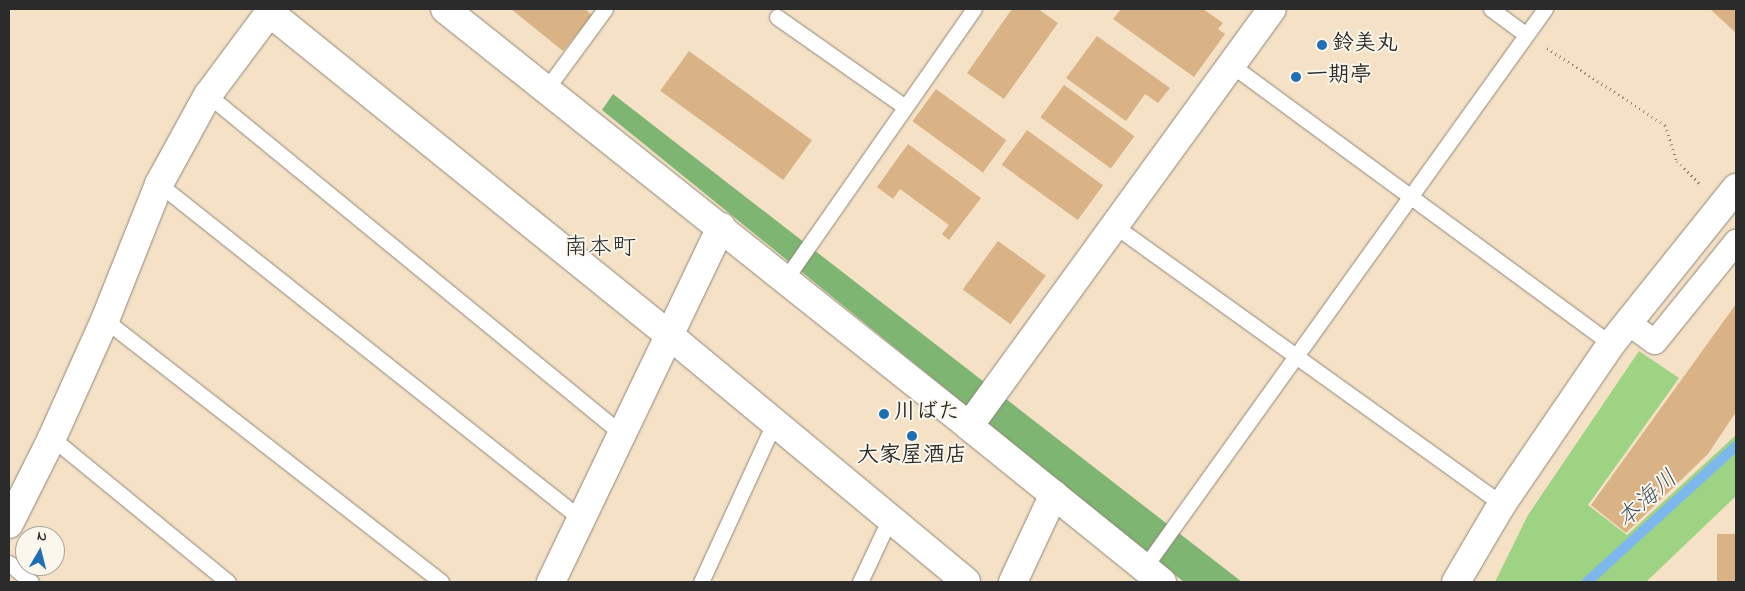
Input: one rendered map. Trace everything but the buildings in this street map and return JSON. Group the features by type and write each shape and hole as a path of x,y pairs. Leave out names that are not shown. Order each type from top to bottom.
{"street":[{"path":"445,9 547,88 720,227 784,282 969,426 1153,575"},
{"path":"969,426 1271,9"},
{"path":"9,524 52,438 105,320 158,184 208,95 271,11 669,336 966,582"},
{"path":"1456,582 1502,504 1611,344 1729,197"},
{"path":"551,582 720,227"},
{"path":"1627,322 1656,342 1736,242"},
{"path":"1013,582 1054,494"}],"lane":[{"path":"547,88 605,9"},
{"path":"784,282 974,9"},
{"path":"1491,9 1525,34"},
{"path":"1153,575 1297,354 1410,198 1525,34 1545,9"},
{"path":"777,18 905,107"},
{"path":"1230,64 1611,344"},
{"path":"208,95 622,434"},
{"path":"158,184 581,519"},
{"path":"1115,226 1297,354 1502,504"},
{"path":"105,320 441,582"},
{"path":"701,582 774,423"},
{"path":"52,438 228,582"},
{"path":"860,582 890,518"},
{"path":"9,563 31,582"}],"path":[{"path":"1525,34 1665,125 1677,161 1729,197"}],"green space":[{"path":"613,94 1242,582 1184,582 602,110"},
{"path":"1639,351 1679,378 1588,505 1627,535 1736,435 1736,496 1646,582 1495,582 1528,515"}],"waterway":[{"name":"本海川","path":"1587,582 1736,446"}],"place":[{"name":"鈴美丸","path":"1322,45"},
{"name":"一期亭","path":"1296,77"},
{"name":"川ばた","path":"884,414"},
{"name":"大家屋酒店","path":"912,436"}],"district":[{"name":"南本町","path":"600,249"}]}
